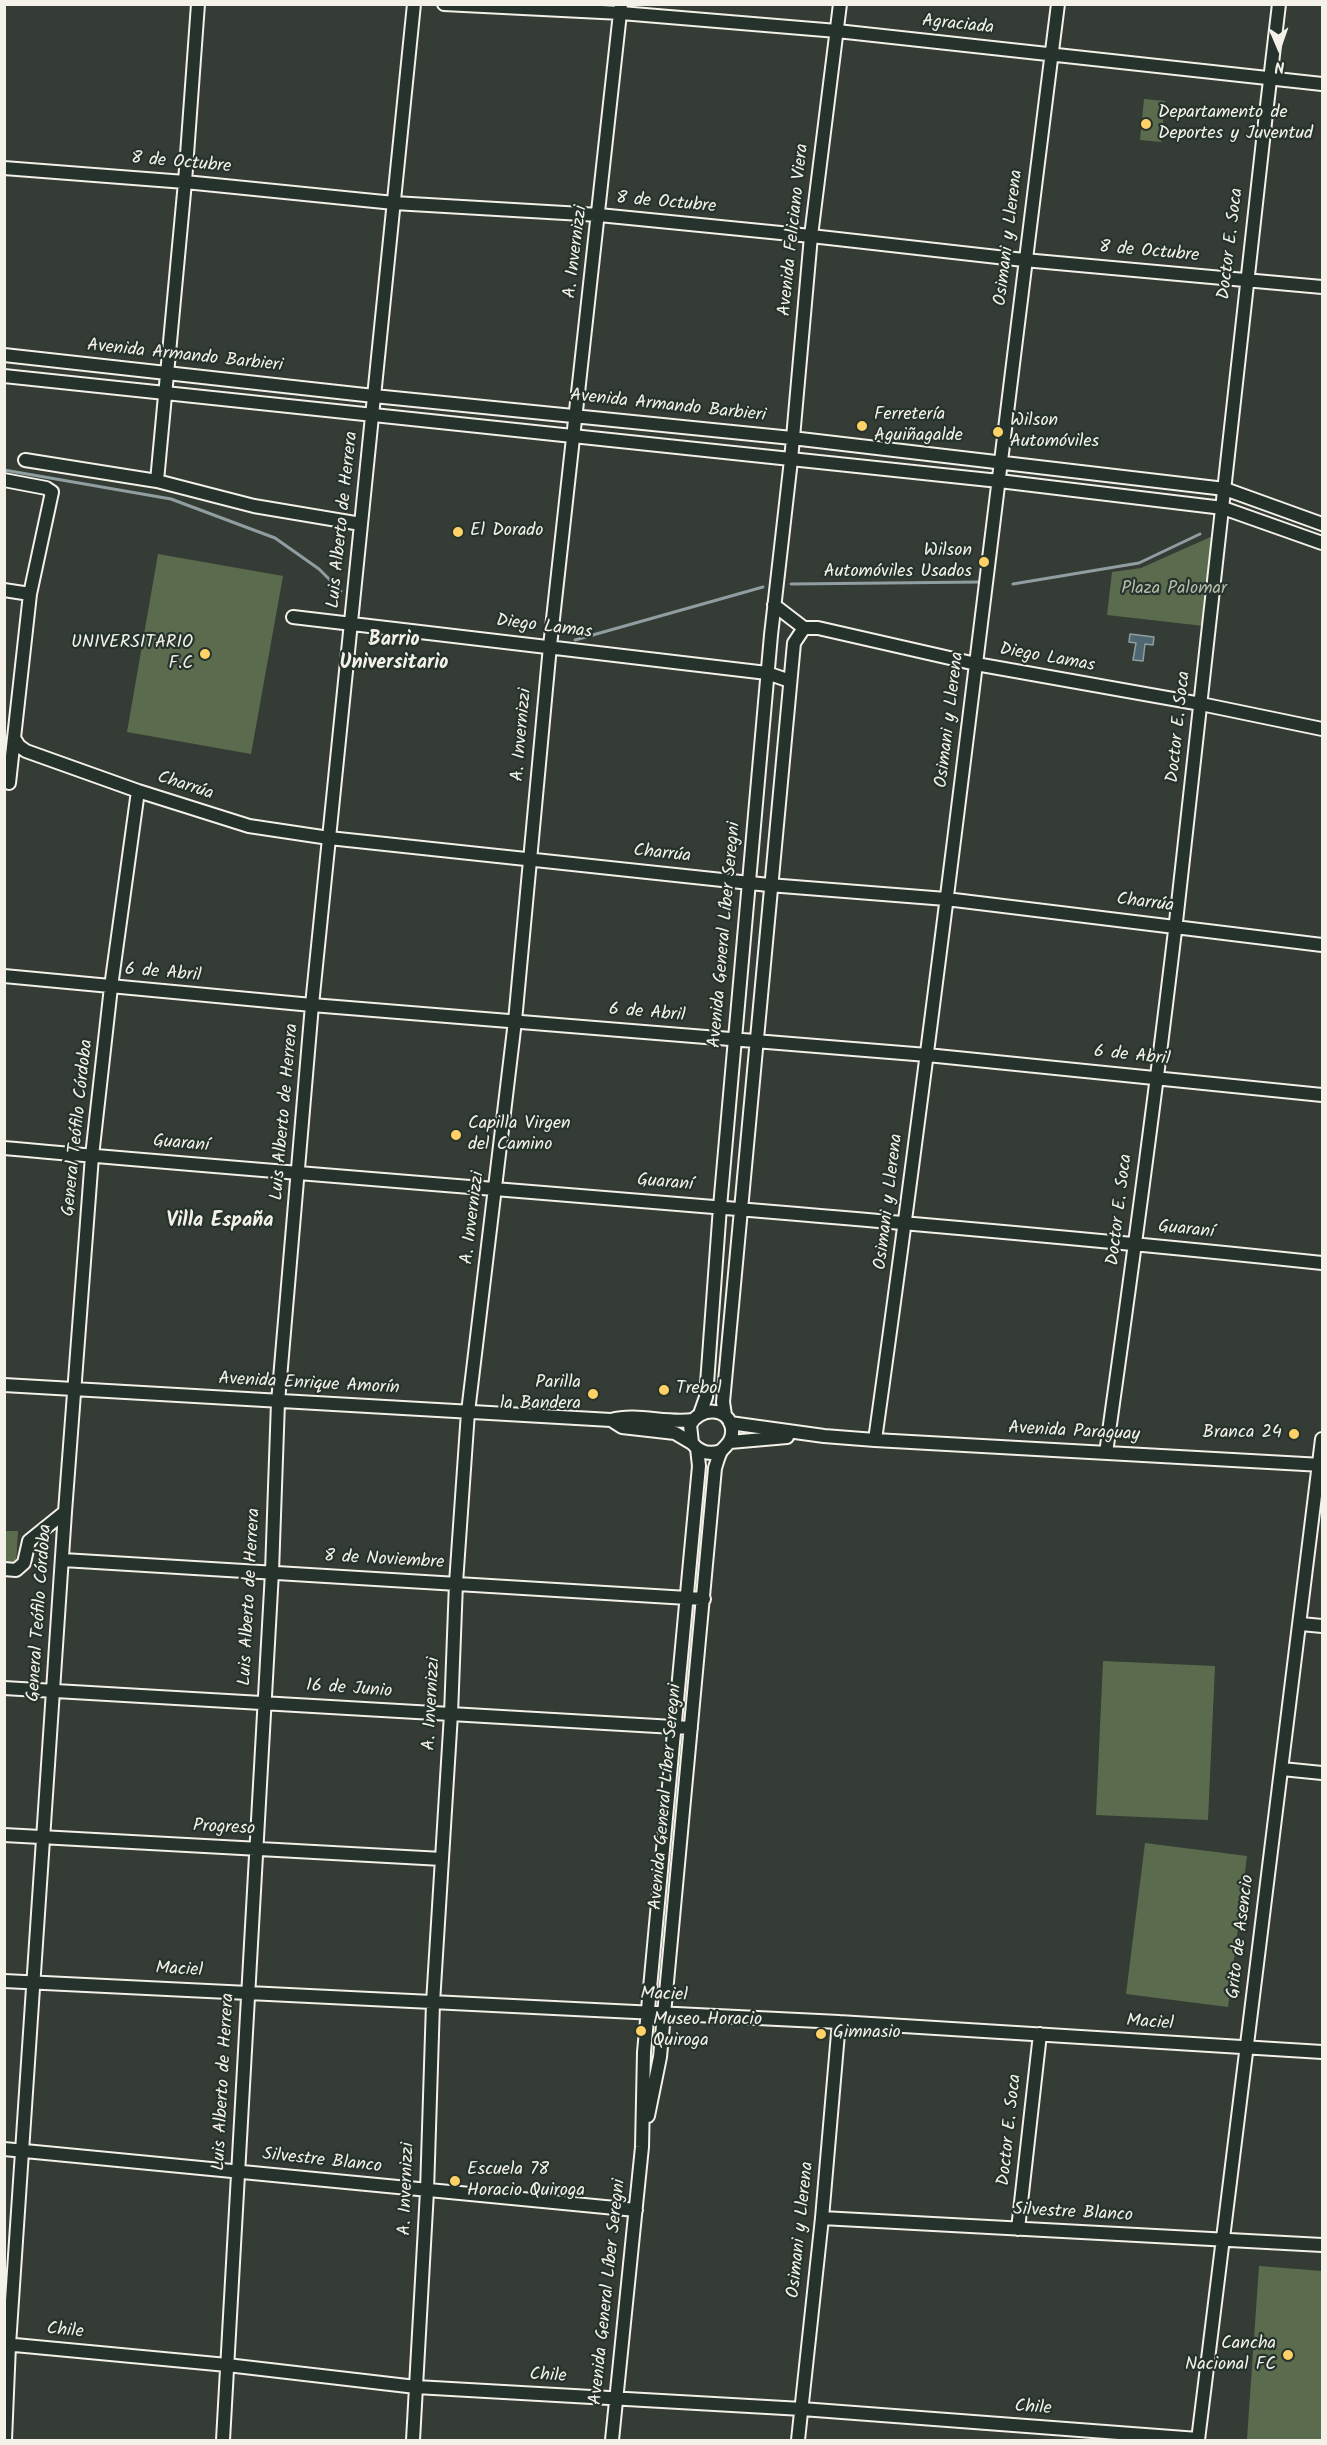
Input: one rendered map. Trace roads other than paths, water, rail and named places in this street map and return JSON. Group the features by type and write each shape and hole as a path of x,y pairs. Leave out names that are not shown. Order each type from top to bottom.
{"street":[{"path":"157,481 167,393 198,4"},
{"name":"Luis Alberto de Herrera","path":"223,2440 272,1572 278,1402 312,1005 414,4"},
{"name":"Agraciada","path":"444,4 621,9 1052,53 1323,84"},
{"name":"Avenida Feliciano Viera","path":"791,459 811,236 840,4"},
{"name":"Osimani y Llerena","path":"875,1440 927,1055 1002,462 1024,260 1058,4"},
{"name":"Doctor E. Soca","path":"1106,1453 1175,926 1225,489 1246,280 1279,4"},
{"name":"A. Invernizzi","path":"413,2440 427,2191 433,2003 451,1714 456,1583 468,1412 515,1021 550,646 621,9"},
{"name":"8 de Octubre","path":"4,168 185,182 394,203 599,215 1024,260 1323,287"},
{"name":"Avenida Armando Barbieri","path":"4,355 374,396 792,438 1225,489 1323,524"},
{"name":"Avenida Armando Barbieri","path":"4,376 999,481 1222,508 1323,543"},
{"name":"Avenida General Líber Seregni","path":"696,1417 706,1397 720,1207 767,673 791,459"},
{"path":"25,460 157,481 254,506 361,524"},
{"path":"4,480 46,488 52,492 30,594 9,783"},
{"path":"4,590 30,594"},
{"path":"727,1419 712,1411 696,1417 689,1431 695,1446 709,1453 725,1447 732,1436 723,1402 740,1208 769,885 794,643 804,628 774,605"},
{"name":"Diego Lamas","path":"293,617 767,673 790,681"},
{"name":"Diego Lamas","path":"804,628 818,628 976,664 1201,704 1323,729"},
{"name":"Charrúa","path":"14,738 26,751 138,791 249,826 329,837 769,885 946,899 1323,945"},
{"name":"General Teófilo Córdoba","path":"5,2440 7,2344 23,2151 65,1512 92,1156 111,987 138,791"},
{"name":"6 de Abril","path":"4,976 312,1005 927,1055 1323,1095"},
{"name":"Guaraní","path":"4,1148 740,1208 1135,1243 1323,1263"},
{"name":"Avenida Enrique Amorín","path":"4,1385 611,1420 624,1417 676,1422 696,1417"},
{"name":"Avenida Paraguay","path":"727,1419 824,1436 875,1440 1321,1465"},
{"name":"Avenida Enrique Amorín","path":"611,1420 622,1427 675,1433 695,1446"},
{"name":"Avenida Paraguay","path":"725,1447 757,1438 824,1436"},
{"name":"Grito de Asencio","path":"1198,2440 1323,1439"},
{"name":"Avenida General Líber Seregni","path":"612,2440 642,2147 647,2013 699,1466 695,1446"},
{"name":"Avenida General Líber Seregni","path":"642,2147 660,2056 715,1468 725,1447"},
{"path":"4,1569 16,1570 24,1563 29,1541 65,1512"},
{"name":"8 de Noviembre","path":"63,1560 704,1599"},
{"path":"1301,1624 1323,1626"},
{"name":"16 de Junio","path":"4,1688 692,1728"},
{"path":"1282,1769 1323,1773"},
{"name":"Progreso","path":"4,1835 442,1859"},
{"name":"Maciel","path":"4,1981 839,2022 1323,2052"},
{"name":"Osimani y Llerena","path":"798,2440 822,2218 839,2022"},
{"name":"Doctor E. Soca","path":"1018,2229 1040,2034"},
{"name":"Silvestre Blanco","path":"4,2149 636,2210"},
{"name":"Silvestre Blanco","path":"822,2218 1323,2245"},
{"name":"Chile","path":"7,2344 227,2365 416,2388 801,2409 1198,2440"}],"water":[{"path":"1130,634 1154,637 1153,645 1145,644 1143,661 1133,660 1136,643 1129,642"}],"waterway":[{"path":"4,470 171,499 275,538 319,569 341,591"},
{"path":"1013,584 1139,563 1200,534"},
{"path":"791,584 981,582"},
{"path":"575,640 763,587"}],"place":[{"name":"Departamento de Deportes y Juventud","path":"1146,124"},
{"name":"Ferretería Aguiñagalde","path":"862,426"},
{"name":"Wilson Automóviles","path":"998,432"},
{"name":"El Dorado","path":"458,532"},
{"name":"Wilson Automóviles Usados","path":"984,562"},
{"name":"UNIVERSITARIO F.C","path":"205,654"},
{"name":"Capilla Virgen del Camino","path":"456,1135"},
{"name":"Trebol","path":"664,1390"},
{"name":"Parilla la Bandera","path":"593,1394"},
{"name":"Branca 24","path":"1294,1434"},
{"name":"Museo Horacio Quiroga","path":"641,2031"},
{"name":"Gimnasio","path":"821,2034"},
{"name":"Escuela 78 Horacio Quiroga","path":"455,2181"},
{"name":"Cancha Nacional FC","path":"1288,2355"}],"district":[{"name":"Barrio Universitario","path":"394,654"},
{"name":"Villa España","path":"220,1223"}],"park label":[{"name":"Plaza Palomar","path":"1174,590"}]}
